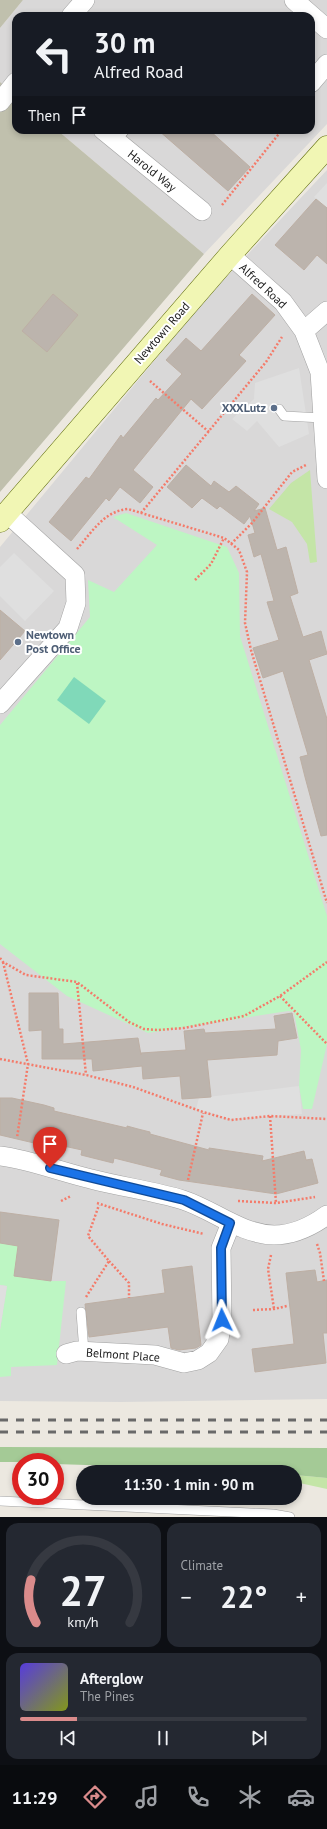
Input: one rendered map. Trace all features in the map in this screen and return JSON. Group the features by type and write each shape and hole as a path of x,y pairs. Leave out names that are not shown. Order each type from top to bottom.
{"street":[{"path":"74,12 85,0"},
{"path":"294,0 308,12"},
{"path":"315,18 327,29"},
{"path":"315,78 327,64"},
{"path":"0,102 12,87"},
{"name":"Harold Way","path":"114,134 168,191 202,211"},
{"name":"Newtown Road","path":"3,517 327,147"},
{"name":"Alfred Road","path":"230,256 283,302 300,324 320,372 324,418 324,456 327,479"},
{"path":"300,324 327,312"},
{"path":"0,704 68,628 76,603 75,575 3,517"},
{"path":"0,1156 124,1187 184,1200 230,1223 257,1232 275,1235 311,1227 327,1215"},
{"name":"Belmont Place","path":"75,1353 155,1355 184,1363 198,1360 209,1353 219,1339 222,1320 221,1248 230,1223"}],"lane":[{"path":"278,409 284,416 324,418"},
{"path":"75,1353 81,1312"},
{"path":"0,1501 273,1514 290,1517"}],"path":[{"path":"202,211 212,218 279,134"},
{"path":"141,513 266,362 300,324"},
{"path":"134,366 209,432"},
{"path":"231,544 252,523 292,472 324,456"},
{"path":"64,565 104,518 118,510 128,509 224,538 239,550 247,572 245,623 251,650 327,903"},
{"path":"195,580 211,564 224,538"},
{"path":"0,958 3,962 28,1064 16,1145"},
{"path":"3,962 26,975 77,982 129,1022 144,1028 158,1030 184,1028 244,1016 280,996 327,962"},
{"path":"77,982 86,1075"},
{"path":"280,996 327,1044"},
{"path":"0,1059 86,1075 134,1087 203,1112 232,1120 270,1116 327,1119"},
{"path":"184,1200 203,1112"},
{"path":"270,1116 276,1203 317,1197"},
{"path":"93,1201 204,1234 221,1248"},
{"path":"99,1204 88,1236 129,1283 129,1298"},
{"path":"311,1227 320,1253 324,1281"},
{"path":"274,1309 268,1268 275,1235"},
{"path":"81,1312 82,1303 109,1261"},
{"path":"254,1310 274,1309 287,1306"}],"shaded area":[{"path":"0,0 23,0 12,12 0,28"},
{"path":"23,0 327,0 327,124 204,254 62,134 315,134 315,12 13,12"},
{"path":"12,13 12,92 0,82 0,28"},
{"path":"0,82 12,92 12,134 62,134 204,254 0,492"},
{"path":"327,170 327,1399 121,1402 0,1401 0,547 203,302"},
{"path":"327,183 327,208 314,197"},
{"name":"XXXLutz","path":"299,368 309,434 279,447 257,421 247,431 232,419 254,399 255,383"},
{"path":"14,553 54,591 25,621 0,596 0,567"},
{"path":"299,1086 302,1114 231,1119 196,1109 199,1098"},
{"path":"0,1285 7,1286 0,1330"}],"green space":[{"path":"310,470 317,562 310,563 307,544 292,522 269,509 291,483"},
{"path":"126,513 227,547 239,573 240,636 327,916 327,1044 312,1109 303,1109 299,1086 301,1050 294,1012 288,1011 148,1033 67,996 0,944 0,725 90,617 88,580 114,592 157,545 113,517"},
{"path":"74,677 106,701 89,724 57,700"},
{"path":"0,1243 18,1246 14,1276 51,1281 66,1281 57,1365 11,1367 11,1376 0,1377 0,1330 7,1286 0,1285"},
{"path":"0,1447 327,1448 327,1478 302,1476 302,1465 64,1464 64,1453 12,1453 12,1462 0,1462"},
{"path":"302,1476 327,1478 327,1489 302,1484"}],"building":[{"path":"163,134 213,134 250,167 228,191"},
{"path":"316,199 327,208 327,264 317,255 304,270 275,245"},
{"path":"53,294 78,315 47,352 22,331"},
{"path":"252,294 275,315 239,355 246,361 202,409 191,399 133,470 153,487 140,503 120,487 109,501 106,498 71,541 49,522 86,477 89,479 121,435 123,438 156,398 158,400 182,374 166,360 186,338 201,351"},
{"path":"186,465 211,486 214,481 229,492 236,486 259,504 254,511 265,508 277,550 286,547 298,593 290,596 303,637 321,631 327,654 309,660 327,719 327,835 321,836 305,777 300,757 308,755 283,671 263,678 253,648 279,640 267,602 274,601 261,554 254,557 248,535 255,533 250,516 244,524 220,506 217,509 202,498 192,508 167,487"},
{"path":"0,610 25,631 0,660"},
{"path":"29,993 58,993 59,1029 63,1029 63,1044 138,1038 141,1055 141,1053 186,1050 184,1031 204,1029 205,1033 276,1029 274,1016 292,1013 297,1038 278,1041 277,1055 207,1060 211,1097 182,1099 180,1076 143,1079 142,1066 93,1071 92,1059 42,1059 42,1030 29,1031"},
{"path":"0,1098 12,1098 44,1105 54,1108 54,1111 127,1128 127,1126 150,1132 150,1134 209,1150 209,1148 263,1156 262,1161 304,1151 306,1160 312,1159 318,1183 276,1194 179,1180 160,1175 162,1170 114,1158 113,1163 81,1155 82,1150 36,1140 34,1143 0,1135"},
{"path":"0,1212 59,1220 51,1281 14,1276 18,1246 0,1243"},
{"path":"192,1266 201,1345 196,1348 179,1350 171,1348 168,1327 89,1337 85,1304 165,1293 162,1270"},
{"path":"315,1270 317,1282 327,1280 327,1333 323,1333 326,1363 255,1372 252,1349 294,1344 286,1273"}],"railway":[{"path":"0,1420 327,1420"},
{"path":"0,1432 327,1432"}],"place":[{"name":"XXXLutz","path":"274,408"},
{"name":"Newtown Post Office","path":"18,642"}],"route":[{"path":"50,1168 90,1179 184,1200 230,1223 221,1248 220,1280 222,1320"}]}
